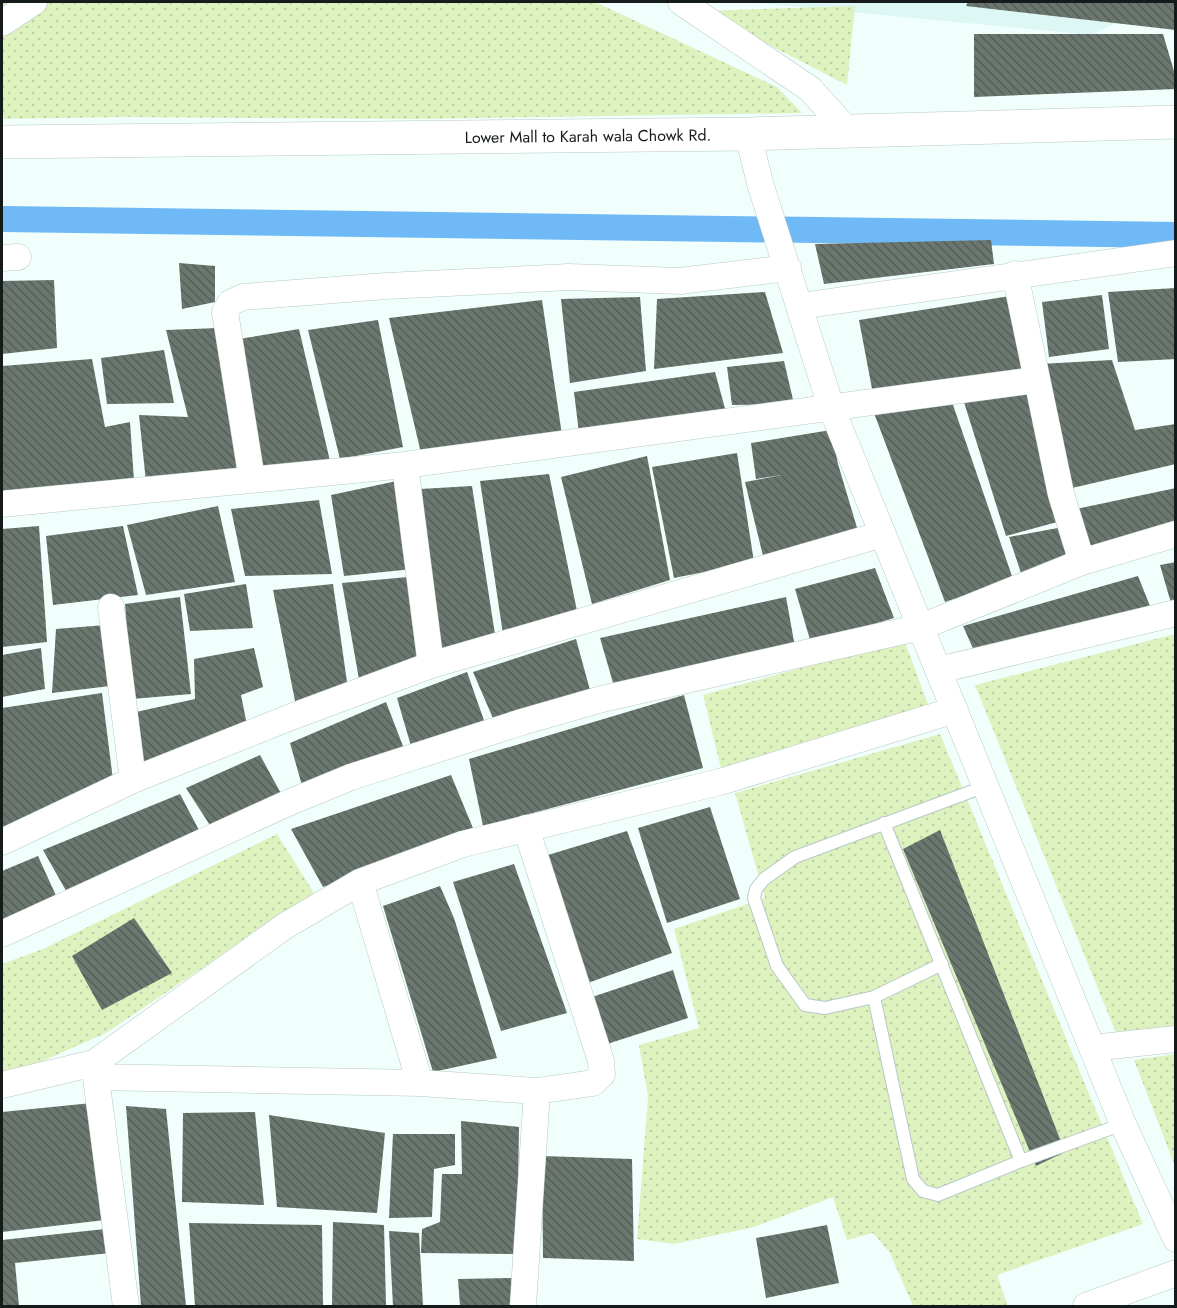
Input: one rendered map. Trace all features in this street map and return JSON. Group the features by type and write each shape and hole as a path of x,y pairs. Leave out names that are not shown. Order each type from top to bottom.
{"street":[{"path":"2,23 34,2"},
{"path":"681,2 810,89 848,131"},
{"name":"Lower Mall to Karah wala Chowk Rd.","path":"2,142 748,134 1176,122"},
{"path":"748,134 760,183 781,243 831,407 1123,1124 1176,1239"},
{"path":"800,306 1176,253"},
{"path":"252,480 225,312 230,303 243,297 386,286 569,277 680,281 788,268"},
{"path":"1015,274 1061,494 1082,562"},
{"path":"2,504 405,465 1036,380"},
{"path":"405,465 431,664"},
{"path":"2,842 133,780 431,664 884,534"},
{"path":"2,934 288,802 351,777 602,699 921,627 1082,562 1176,534"},
{"path":"111,607 133,780"},
{"path":"939,670 1176,613"},
{"path":"95,1070 285,926 360,882 454,847 720,782 955,711"},
{"path":"2,1085 95,1070 420,1083 537,1091 593,1083 602,1074 601,1061 526,828"},
{"path":"360,882 420,1083"},
{"path":"1092,1048 1176,1039"},
{"path":"95,1070 126,1306"},
{"path":"523,1306 537,1091"},
{"path":"1086,1306 1176,1273"}],"lane":[{"path":"942,964 874,997 825,1008 805,1005 777,966 754,898 756,889 764,879 795,857 986,786"},
{"path":"884,823 1021,1161"},
{"path":"874,997 913,1179 923,1191 938,1195 1021,1161 1123,1124"}],"shaded area":[{"path":"747,2 1156,2 1092,35"}],"green space":[{"path":"2,2 595,2 777,87 802,113 419,119 120,117 2,119"},
{"path":"855,6 847,85 703,11"},
{"path":"1175,634 1175,1027 1116,1033 975,685"},
{"path":"904,640 929,707 721,768 703,695"},
{"path":"940,734 1143,1224 997,1275 1008,1306 913,1306 890,1253 873,1233 847,1240 833,1197 754,1227 674,1244 637,1239 648,1097 639,1045 699,1028 674,929 765,898 735,793"},
{"path":"277,834 314,893 106,1033 27,1068 2,1074 2,964 43,949"},
{"path":"1176,1055 1175,1166 1134,1060"}],"building":[{"path":"968,2 1176,2 1176,30 966,6"},
{"path":"974,34 1163,34 1176,78 1176,89 974,97"},
{"path":"991,240 994,264 824,284 815,244"},
{"path":"179,263 215,266 215,302 182,309"},
{"path":"54,280 57,348 2,354 2,281"},
{"path":"1176,288 1176,359 1118,362 1108,292"},
{"path":"765,292 783,353 654,369 657,299"},
{"path":"1102,295 1109,349 1049,357 1042,302"},
{"path":"1010,296 1026,374 873,394 859,320"},
{"path":"640,297 646,371 570,383 561,299"},
{"path":"542,300 562,435 421,453 389,318"},
{"path":"378,320 403,447 340,459 308,330"},
{"path":"218,328 250,470 146,482 139,415 188,417 166,330"},
{"path":"299,329 330,461 262,473 239,339"},
{"path":"164,350 174,403 107,404 101,358"},
{"path":"92,359 105,427 130,422 134,481 2,494 2,366"},
{"path":"1112,360 1135,430 1176,424 1176,464 1072,488 1040,364"},
{"path":"784,361 794,404 732,405 727,367"},
{"path":"715,372 726,412 579,433 574,392"},
{"path":"1028,388 1061,521 1006,536 963,399"},
{"path":"952,402 1013,579 945,602 874,413"},
{"path":"831,430 838,464 858,531 764,560 745,482 782,475 756,479 751,443"},
{"path":"737,453 754,562 674,578 652,467"},
{"path":"647,456 670,580 592,604 561,477"},
{"path":"549,474 577,611 503,634 480,481"},
{"path":"397,481 413,569 344,576 331,495"},
{"path":"472,486 496,641 439,655 420,489"},
{"path":"1176,488 1176,530 1090,554 1076,509"},
{"path":"319,500 332,574 245,576 231,509"},
{"path":"218,506 235,582 146,595 127,525"},
{"path":"39,526 47,642 2,647 2,529"},
{"path":"123,526 138,595 53,605 46,536"},
{"path":"1063,527 1071,559 1022,576 1009,537"},
{"path":"1176,562 1176,602 1171,603 1160,565"},
{"path":"875,568 894,618 811,643 795,589"},
{"path":"1138,576 1152,611 975,653 963,626"},
{"path":"408,577 424,663 360,685 342,583"},
{"path":"246,584 253,628 190,631 184,594"},
{"path":"333,584 348,689 297,711 273,590"},
{"path":"180,597 191,694 132,699 125,604"},
{"path":"786,597 795,647 616,693 600,638"},
{"path":"106,625 110,686 52,693 56,629"},
{"path":"576,639 593,701 495,723 473,672"},
{"path":"41,648 45,689 2,697 2,655"},
{"path":"254,648 263,687 241,695 248,730 139,766 136,712 195,699 194,659"},
{"path":"467,672 487,729 413,753 397,698"},
{"path":"102,693 113,780 2,835 2,708"},
{"path":"684,695 703,768 483,826 469,759"},
{"path":"386,702 406,754 303,789 290,743"},
{"path":"260,755 284,799 213,830 186,788"},
{"path":"451,775 475,833 323,887 291,829"},
{"path":"180,794 201,834 69,896 43,850"},
{"path":"710,807 740,899 667,923 638,828"},
{"path":"940,830 1065,1152 1036,1166 903,849"},
{"path":"627,831 672,953 582,985 548,855"},
{"path":"38,856 58,900 2,925 2,871"},
{"path":"514,864 567,1013 501,1031 453,882"},
{"path":"440,886 454,918 497,1058 433,1072 383,906"},
{"path":"134,918 172,973 102,1010 72,956"},
{"path":"673,970 688,1018 604,1045 592,997"},
{"path":"92,1103 105,1220 2,1232 2,1112"},
{"path":"126,1106 166,1109 186,1306 141,1306"},
{"path":"255,1112 264,1205 182,1202 183,1113"},
{"path":"269,1115 385,1133 377,1213 277,1207"},
{"path":"461,1121 519,1127 517,1254 421,1253 422,1229 440,1222 442,1174 462,1174"},
{"path":"393,1134 455,1134 455,1165 434,1169 432,1217 389,1218"},
{"path":"542,1156 632,1159 634,1261 543,1258"},
{"path":"333,1222 384,1225 386,1306 332,1306"},
{"path":"189,1223 322,1225 323,1306 195,1306"},
{"path":"827,1225 839,1283 766,1298 756,1238"},
{"path":"105,1229 110,1253 15,1263 19,1306 2,1306 2,1240"},
{"path":"389,1231 419,1233 423,1306 393,1306"},
{"path":"512,1278 513,1306 460,1306 458,1279"}],"waterway":[{"path":"2,219 1176,235"}]}
